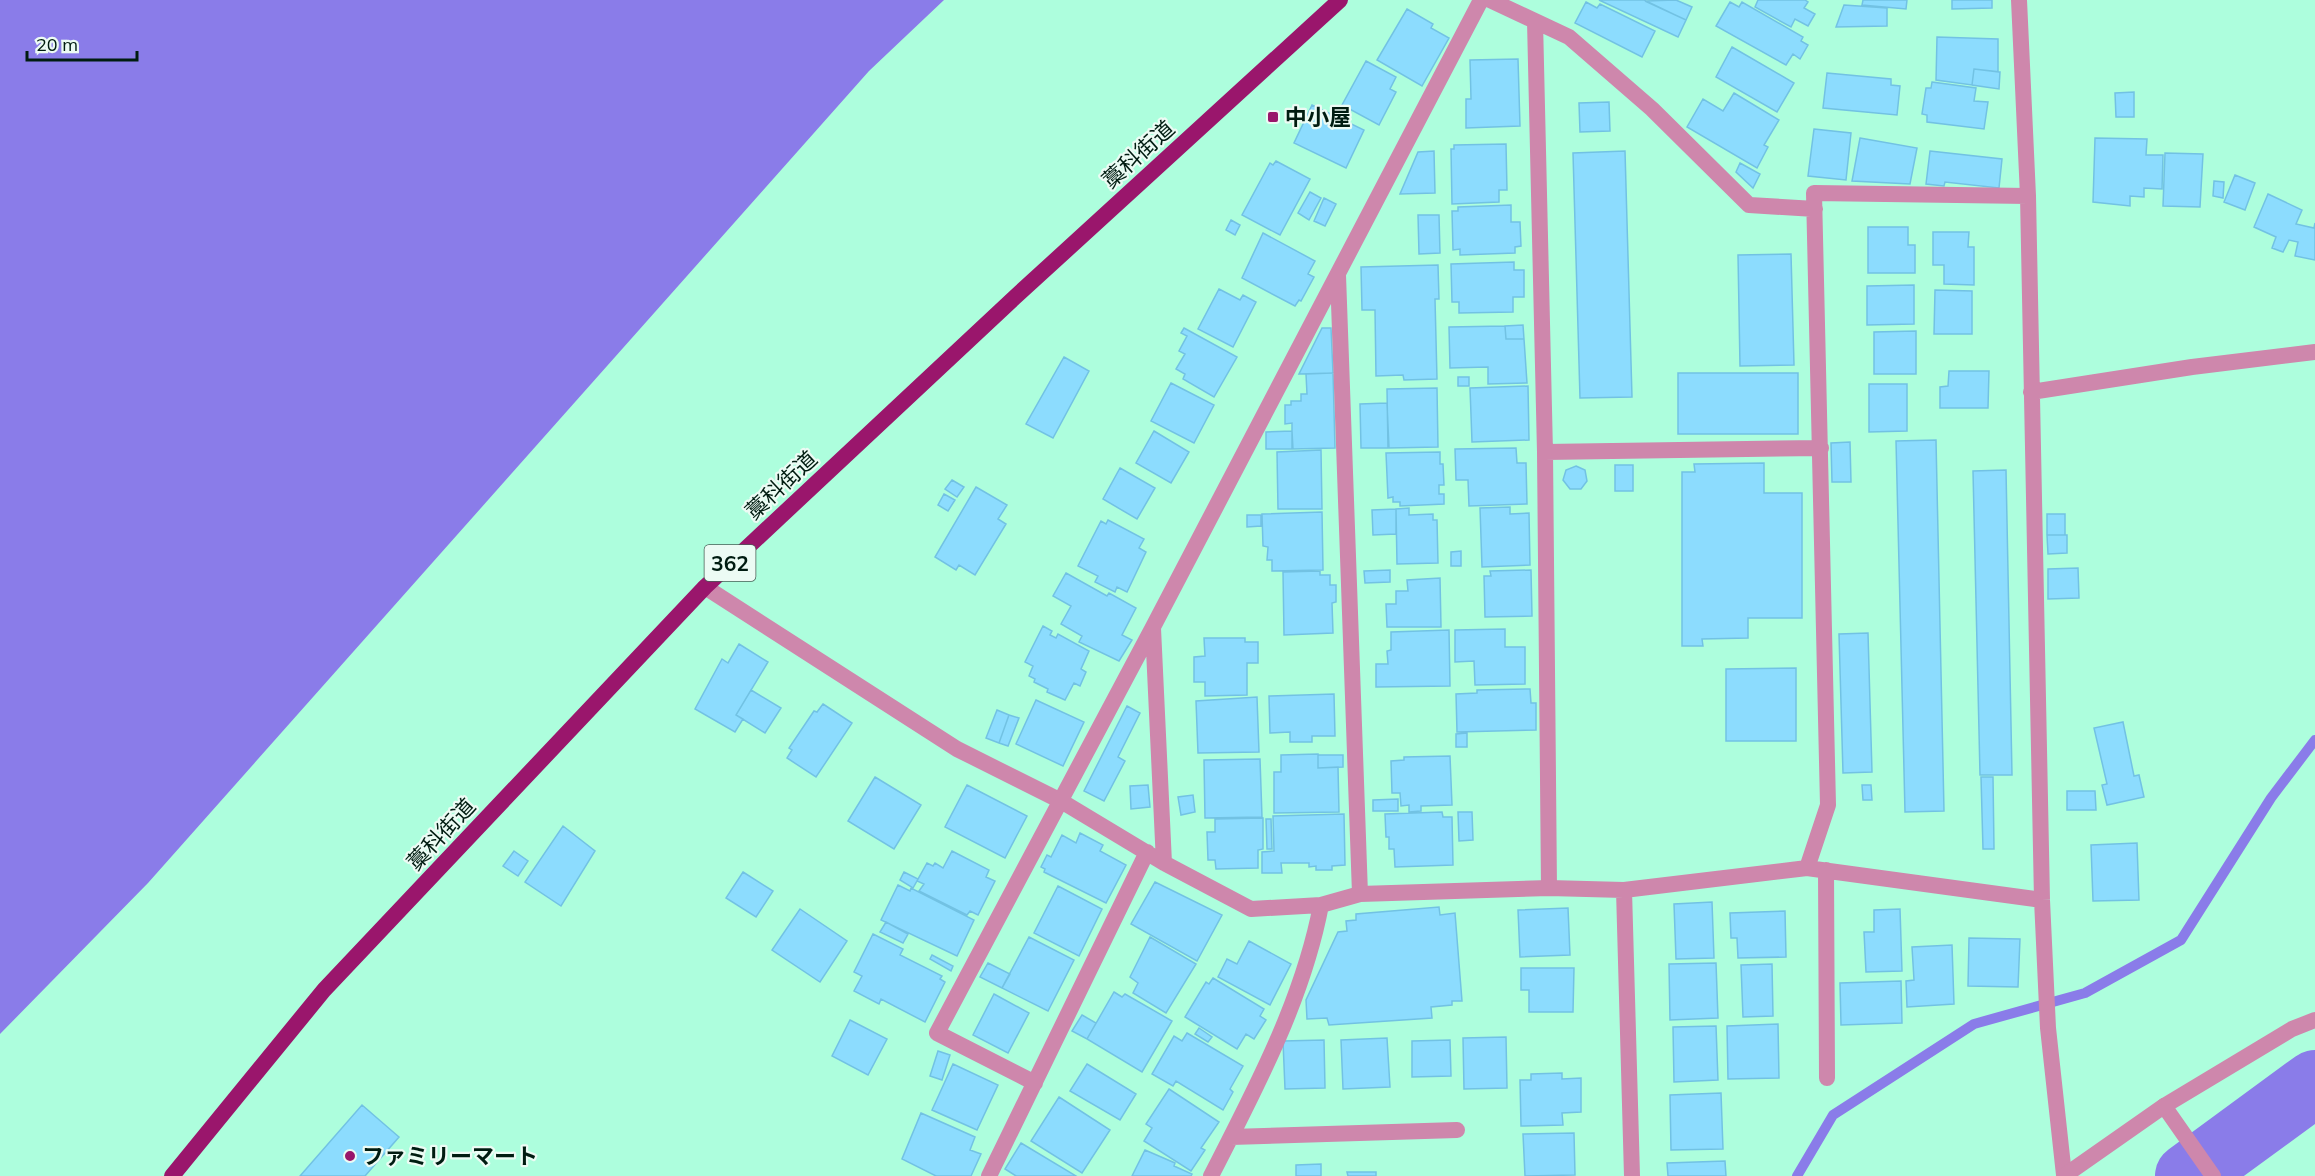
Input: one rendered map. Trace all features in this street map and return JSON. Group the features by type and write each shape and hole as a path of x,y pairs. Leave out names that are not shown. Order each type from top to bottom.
{"highway":[{"name":"藁科街道","path":"172,1176 324,990 705,587 1005,306 1340,0"}],"street":[{"path":"1035,1083 937,1033 1153,627 1481,0"},
{"path":"1490,0 1569,37 1578,44 1652,109 1749,205 1815,209"},
{"path":"2019,0 2028,196 2042,900 2048,1028 2064,1176 2164,1106 2292,1029 2315,1020"},
{"path":"1535,21 1545,452 1549,888"},
{"path":"1807,868 1828,805 1814,193 2028,196"},
{"path":"1338,274 1360,894"},
{"path":"2031,392 2315,352"},
{"path":"1545,452 1821,448"},
{"path":"705,587 957,749 1061,801 1164,863 1251,909 1321,905 1360,894 1549,888 1624,890 1807,868 2042,900"},
{"path":"1153,627 1164,863"},
{"path":"989,1176 1147,852"},
{"path":"1826,870 1827,1077"},
{"path":"1624,890 1632,1176"},
{"path":"1211,1176 1274,1046 1313,948 1321,905"},
{"path":"2164,1106 2213,1176"},
{"path":"1231,1137 1457,1130"}],"shaded area":[{"path":"0,0 944,0 869,71 148,883 0,1034"}],"building":[{"path":"1599,0 1644,0 1686,20 1678,37"},
{"path":"1676,0 1692,7 1686,20 1645,1"},
{"path":"1758,0 1805,0 1808,2 1804,8 1815,14 1808,26 1795,19 1791,27 1755,7"},
{"path":"1863,0 1907,0 1906,9 1862,5"},
{"path":"1952,0 1992,0 1992,8 1952,9"},
{"path":"1586,2 1597,8 1600,4 1655,31 1642,57 1575,23"},
{"path":"1730,2 1739,7 1742,2 1803,37 1801,41 1808,45 1800,59 1793,54 1786,65 1716,26"},
{"path":"1844,5 1887,8 1887,26 1836,27"},
{"path":"1407,9 1433,24 1431,28 1449,38 1422,86 1377,60"},
{"path":"1937,37 1998,39 1998,72 1974,69 1972,85 1936,80"},
{"path":"1732,47 1794,83 1777,112 1716,77"},
{"path":"1518,59 1520,126 1466,128 1466,99 1471,99 1470,60"},
{"path":"1366,61 1396,77 1390,89 1396,92 1379,125 1342,105"},
{"path":"1974,69 2000,72 1999,89 1972,85"},
{"path":"1827,73 1891,79 1891,85 1900,86 1897,115 1823,108"},
{"path":"1932,82 1976,88 1974,101 1988,102 1984,129 1927,122 1927,115 1922,114 1926,88 1931,88"},
{"path":"2134,92 2134,117 2116,117 2115,93"},
{"path":"1734,93 1779,120 1764,145 1768,147 1757,168 1687,127 1703,99 1723,111"},
{"path":"1609,102 1610,131 1580,132 1579,103"},
{"path":"1312,105 1364,130 1346,168 1294,143"},
{"path":"1814,129 1851,133 1846,180 1808,176"},
{"path":"1860,138 1917,148 1910,184 1852,181"},
{"path":"2095,138 2147,139 2146,155 2163,155 2162,189 2144,188 2144,197 2130,196 2130,206 2093,202"},
{"path":"1506,144 1507,190 1499,190 1499,202 1452,204 1451,149 1454,149 1454,145"},
{"path":"1434,151 1435,193 1400,194 1418,152"},
{"path":"1625,151 1632,397 1580,398 1573,153"},
{"path":"1930,151 2002,159 1999,188 1945,182 1944,186 1926,184"},
{"path":"2165,153 2203,154 2200,207 2163,206"},
{"path":"1276,161 1310,179 1280,235 1242,215 1270,163 1273,165"},
{"path":"1740,163 1760,174 1753,188 1736,172"},
{"path":"2235,175 2255,183 2245,210 2224,202"},
{"path":"2214,181 2224,182 2223,198 2213,196"},
{"path":"1310,192 1321,198 1309,220 1298,213"},
{"path":"2268,194 2302,210 2296,224 2314,228 2315,223 2315,260 2295,256 2298,242 2289,240 2283,252 2272,248 2276,237 2254,227"},
{"path":"1324,198 1336,204 1325,226 1314,221"},
{"path":"1511,205 1511,222 1520,222 1521,246 1515,247 1515,253 1460,255 1460,249 1453,250 1452,211 1458,211 1458,207"},
{"path":"1418,215 1439,215 1440,253 1419,254"},
{"path":"1231,220 1240,225 1235,235 1226,230"},
{"path":"1868,227 1908,227 1908,245 1915,245 1915,273 1868,273"},
{"path":"1933,232 1969,232 1968,247 1974,247 1974,285 1944,284 1944,265 1933,265"},
{"path":"1263,233 1315,261 1308,274 1314,277 1301,301 1299,300 1295,306 1242,278"},
{"path":"1791,254 1794,365 1740,366 1738,255"},
{"path":"1514,262 1514,270 1524,270 1524,297 1513,297 1513,312 1459,313 1459,302 1452,302 1451,264"},
{"path":"1438,265 1439,299 1435,299 1437,379 1404,380 1403,375 1376,376 1375,310 1362,310 1361,267"},
{"path":"1914,285 1914,324 1867,325 1867,286"},
{"path":"1219,289 1240,300 1243,295 1256,302 1233,347 1198,329"},
{"path":"1935,290 1972,291 1972,334 1934,334"},
{"path":"1523,325 1524,339 1506,339 1505,326"},
{"path":"1505,326 1506,339 1524,339 1527,383 1488,384 1488,367 1450,368 1449,327"},
{"path":"1184,328 1237,357 1214,397 1183,379 1185,374 1176,369 1185,354 1179,351 1187,336 1181,333"},
{"path":"1322,328 1331,328 1333,373 1299,374"},
{"path":"1916,331 1916,374 1874,374 1874,332"},
{"path":"1064,357 1089,371 1053,438 1026,424"},
{"path":"1949,371 1989,371 1988,408 1940,408 1940,387 1948,386"},
{"path":"1333,373 1335,448 1292,449 1292,423 1285,424 1285,405 1291,405 1291,401 1301,401 1301,394 1307,394 1306,374"},
{"path":"1678,373 1798,373 1798,434 1678,434"},
{"path":"1458,377 1469,377 1469,386 1458,386"},
{"path":"1171,383 1214,405 1194,443 1151,421"},
{"path":"1869,384 1907,384 1907,431 1869,432"},
{"path":"1528,386 1529,440 1472,442 1470,388"},
{"path":"1437,388 1438,447 1388,448 1387,389"},
{"path":"1387,403 1389,448 1361,448 1360,404"},
{"path":"1154,431 1189,452 1171,483 1136,463"},
{"path":"1292,431 1293,449 1266,449 1266,432"},
{"path":"1936,440 1944,811 1905,812 1896,441"},
{"path":"1850,442 1851,482 1832,482 1831,443"},
{"path":"1516,448 1517,463 1526,463 1527,504 1469,506 1468,480 1456,480 1455,449"},
{"path":"1321,450 1322,509 1278,509 1277,452"},
{"path":"1440,452 1444,485 1439,485 1439,494 1444,494 1444,504 1400,506 1400,502 1393,502 1393,497 1388,498 1386,453"},
{"path":"1764,463 1764,493 1802,493 1802,618 1748,618 1748,638 1702,639 1703,646 1682,646 1682,472 1695,472 1694,464"},
{"path":"1615,465 1633,465 1633,491 1615,491"},
{"path":"1576,466 1585,470 1587,481 1581,489 1570,489 1563,480 1566,470"},
{"path":"1120,468 1155,488 1137,519 1103,499"},
{"path":"2006,470 2012,775 1980,775 1973,471"},
{"path":"952,480 964,487 957,497 945,489"},
{"path":"976,487 1007,505 998,519 1006,524 975,575 959,565 956,570 935,557"},
{"path":"944,494 955,500 948,511 938,505"},
{"path":"1510,507 1510,514 1529,513 1530,565 1482,567 1480,508"},
{"path":"1409,508 1409,515 1433,514 1433,520 1437,520 1438,563 1397,564 1396,509"},
{"path":"1396,509 1396,534 1373,535 1372,510"},
{"path":"1322,512 1323,570 1272,571 1272,560 1267,560 1268,547 1263,546 1262,514"},
{"path":"2047,514 2065,514 2065,535 2047,535"},
{"path":"1247,515 1261,515 1261,526 1247,527"},
{"path":"1108,520 1144,539 1139,548 1146,552 1127,592 1117,587 1115,592 1095,582 1098,576 1078,566 1101,521 1106,524"},
{"path":"2047,535 2067,535 2067,553 2048,554"},
{"path":"1461,551 1461,566 1451,566 1451,552"},
{"path":"2078,568 2079,598 2048,599 2048,569"},
{"path":"1390,570 1390,582 1365,583 1364,571"},
{"path":"1531,570 1532,616 1485,617 1484,576 1491,576 1490,571"},
{"path":"1320,571 1320,575 1330,575 1330,585 1336,585 1336,602 1332,603 1333,633 1284,635 1283,572"},
{"path":"1066,573 1107,596 1109,593 1136,608 1122,635 1132,640 1119,661 1079,642 1082,636 1061,624 1071,606 1053,596"},
{"path":"1440,578 1441,627 1387,627 1386,604 1396,604 1396,591 1408,591 1407,580"},
{"path":"1043,626 1052,631 1050,635 1056,638 1058,634 1089,651 1081,669 1086,672 1080,686 1074,683 1065,700 1047,692 1048,689 1034,682 1035,679 1029,676 1033,666 1025,662"},
{"path":"1505,629 1505,647 1525,647 1525,684 1475,685 1474,661 1455,662 1455,630"},
{"path":"1449,630 1450,686 1376,687 1376,664 1388,664 1387,651 1391,650 1391,632"},
{"path":"1868,633 1872,772 1843,773 1839,634"},
{"path":"1204,638 1245,638 1245,642 1258,642 1258,663 1247,663 1247,695 1205,696 1205,682 1194,682 1194,657 1205,656"},
{"path":"739,644 768,662 736,715 743,719 735,732 695,709 722,659 728,663"},
{"path":"1796,668 1796,741 1726,741 1726,669"},
{"path":"1530,689 1531,703 1536,703 1536,730 1457,732 1456,694 1477,693 1477,690"},
{"path":"751,690 781,708 765,733 736,715"},
{"path":"1334,694 1335,736 1312,736 1312,742 1290,742 1290,732 1270,733 1269,696"},
{"path":"1257,697 1259,752 1198,753 1196,701"},
{"path":"1036,700 1084,722 1063,766 1016,744"},
{"path":"823,704 852,723 816,777 787,758 792,750 789,748 814,711 817,712"},
{"path":"1127,706 1140,713 1118,757 1125,761 1104,801 1084,791"},
{"path":"997,710 1009,715 999,743 986,738"},
{"path":"1009,715 1019,718 1008,746 999,743"},
{"path":"2123,722 2134,776 2139,775 2144,797 2107,805 2102,785 2107,784 2094,728"},
{"path":"1467,733 1467,747 1456,747 1456,734"},
{"path":"1318,754 1318,768 1338,767 1339,812 1274,813 1274,772 1281,772 1281,755"},
{"path":"1318,755 1343,755 1343,767 1318,768"},
{"path":"1450,756 1452,805 1421,806 1421,811 1409,812 1409,805 1401,806 1400,793 1392,793 1391,761 1404,760 1404,757"},
{"path":"1260,759 1262,817 1205,818 1204,760"},
{"path":"875,777 921,805 894,849 848,821"},
{"path":"1981,777 1993,777 1994,849 1983,849"},
{"path":"967,785 1027,816 1005,858 945,827"},
{"path":"1148,785 1150,807 1131,809 1130,786"},
{"path":"1862,785 1871,785 1872,800 1863,800"},
{"path":"2067,791 2095,791 2096,810 2067,810"},
{"path":"1193,795 1195,812 1181,815 1178,797"},
{"path":"1398,799 1398,811 1373,811 1373,800"},
{"path":"1442,812 1443,817 1452,817 1453,865 1395,867 1394,849 1389,849 1389,837 1386,837 1385,814"},
{"path":"1458,812 1472,812 1473,840 1459,841"},
{"path":"1344,814 1345,865 1332,866 1332,870 1316,870 1316,866 1309,867 1309,863 1281,863 1282,873 1262,873 1262,852 1274,851 1273,816"},
{"path":"1263,818 1263,849 1258,850 1258,868 1216,869 1215,860 1208,860 1207,832 1215,832 1215,819"},
{"path":"1266,819 1271,819 1272,849 1267,849"},
{"path":"563,826 595,851 561,906 525,882"},
{"path":"1080,833 1103,845 1100,851 1126,865 1106,903 1044,872 1045,869 1041,867 1047,855 1051,857 1062,835 1076,843"},
{"path":"2137,843 2139,900 2093,901 2091,845"},
{"path":"514,851 528,861 518,876 503,866"},
{"path":"952,851 989,870 986,877 995,881 978,915 970,911 967,915 919,891 924,884 917,881 927,863 933,866 935,863 943,868"},
{"path":"743,872 773,891 756,917 726,898"},
{"path":"904,872 918,879 913,888 900,880"},
{"path":"1155,882 1222,915 1197,961 1131,924"},
{"path":"898,885 910,891 911,888 974,920 957,956 881,920"},
{"path":"1058,886 1102,909 1079,956 1034,933"},
{"path":"1712,902 1714,958 1676,959 1674,904"},
{"path":"1439,907 1440,915 1455,913 1462,1001 1452,1001 1452,1005 1431,1007 1432,1018 1329,1025 1327,1018 1307,1019 1306,1000 1338,932 1347,931 1346,921 1356,920 1356,914"},
{"path":"1568,908 1570,955 1520,957 1518,910"},
{"path":"800,909 847,941 820,982 772,950"},
{"path":"1900,909 1902,971 1866,972 1864,932 1874,932 1874,910"},
{"path":"1785,911 1786,957 1738,958 1737,938 1731,938 1730,913"},
{"path":"886,922 908,934 903,943 880,932"},
{"path":"873,934 903,949 900,955 942,976 940,979 945,982 925,1022 881,999 879,1004 854,991 862,976 854,972"},
{"path":"1029,937 1074,960 1048,1011 1002,988"},
{"path":"1150,937 1196,964 1166,1013 1133,993 1138,983 1130,977"},
{"path":"1969,938 2020,939 2018,987 1968,986"},
{"path":"1249,941 1291,964 1270,1005 1218,977 1227,959 1237,964"},
{"path":"1952,945 1954,1004 1907,1007 1906,981 1914,980 1912,947"},
{"path":"932,955 953,966 951,971 930,959"},
{"path":"988,963 1010,974 1002,988 980,977"},
{"path":"1716,963 1718,1018 1670,1020 1669,964"},
{"path":"1772,964 1773,1016 1743,1017 1741,965"},
{"path":"1521,968 1574,968 1573,1012 1529,1012 1529,990 1521,990"},
{"path":"1213,978 1264,1009 1260,1016 1266,1020 1254,1039 1246,1034 1237,1049 1185,1017 1206,982 1209,984"},
{"path":"1901,981 1902,1023 1841,1025 1840,983"},
{"path":"1114,992 1122,997 1125,994 1172,1021 1142,1072 1087,1039"},
{"path":"994,994 1029,1013 1008,1053 973,1035"},
{"path":"1082,1015 1096,1023 1087,1039 1072,1031"},
{"path":"850,1020 887,1039 868,1075 832,1056"},
{"path":"1778,1024 1779,1078 1728,1079 1727,1026"},
{"path":"1716,1026 1718,1080 1674,1082 1673,1027"},
{"path":"1199,1028 1212,1037 1208,1042 1195,1034"},
{"path":"1187,1033 1243,1066 1230,1089 1233,1092 1223,1110 1176,1081 1173,1086 1152,1074 1174,1036 1182,1041"},
{"path":"1506,1037 1507,1088 1464,1089 1463,1038"},
{"path":"1387,1038 1390,1087 1343,1089 1341,1040"},
{"path":"1324,1040 1325,1088 1285,1089 1283,1041"},
{"path":"1450,1040 1451,1076 1412,1077 1412,1041"},
{"path":"938,1051 950,1055 942,1080 930,1076"},
{"path":"953,1064 998,1085 977,1130 932,1110"},
{"path":"1087,1064 1136,1094 1120,1120 1070,1091"},
{"path":"1562,1073 1562,1079 1581,1078 1581,1112 1562,1113 1563,1125 1521,1126 1520,1080 1531,1080 1531,1074"},
{"path":"1169,1089 1219,1122 1201,1148 1205,1150 1191,1171 1144,1141 1152,1128 1146,1124"},
{"path":"1721,1093 1723,1149 1671,1150 1670,1095"},
{"path":"1059,1097 1110,1130 1082,1173 1031,1141"},
{"path":"362,1105 399,1137 365,1176 300,1176"},
{"path":"921,1113 975,1137 970,1150 981,1154 971,1176 936,1176 902,1159"},
{"path":"1574,1133 1575,1175 1525,1176 1523,1134"},
{"path":"1021,1143 1076,1176 1016,1176 1005,1169"},
{"path":"1145,1150 1175,1163 1174,1166 1192,1174 1191,1176 1132,1176"},
{"path":"1725,1161 1726,1176 1668,1176 1667,1163"},
{"path":"1321,1164 1321,1176 1296,1176 1296,1165"},
{"path":"1347,1172 1376,1172 1376,1176 1348,1176"}],"waterway":[{"path":"1797,1176 1833,1115 1974,1024 2085,993 2181,940 2271,798 2315,740"},
{"path":"2188,1176 2315,1083"}],"place":[{"name":"中小屋","path":"1273,117"},
{"name":"ファミリーマート","path":"350,1156"}]}
